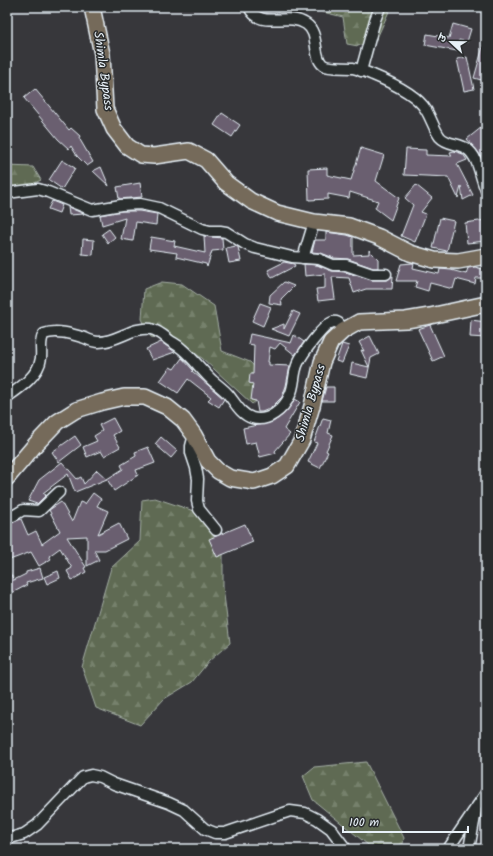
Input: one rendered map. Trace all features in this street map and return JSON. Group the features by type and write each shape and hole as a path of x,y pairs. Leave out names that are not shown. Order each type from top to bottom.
{"highway":[{"name":"Shimla Bypass","path":"92,7 102,54 105,108 114,129 127,146 141,155 154,156 189,151 206,160 226,182 251,201 277,213 314,222 349,226 379,237 410,253 434,260 458,261 486,256"},
{"name":"Shimla Bypass","path":"7,478 34,445 57,422 76,410 124,397 145,397 167,407 183,420 194,435 208,462 218,472 230,478 254,482 272,476 287,466 302,440 312,406 322,362 331,342 343,331 359,322 406,320 486,304"}],"street":[{"path":"249,7 252,14 258,18 267,20 289,18 299,20 307,24 312,30 319,59 323,65 330,67 353,68 390,83 419,101 426,108 440,137 445,141 462,146 469,150 476,162 486,190"},
{"path":"361,71 380,7"},
{"path":"7,193 38,190 48,192 92,210 121,205 140,204 159,208 202,229 226,232 245,244 255,248 303,258 318,259 372,274 386,274"},
{"path":"303,258 314,222"},
{"path":"7,397 36,372 40,366 41,342 44,334 66,332 97,342 108,342 140,329 151,329 160,333 182,349 213,381 227,393 240,410 248,417 265,419 274,414 290,396 298,362 326,327 332,322 337,322 341,325 343,331"},
{"path":"194,435 191,453 198,479 198,505 204,516 216,530"},
{"path":"7,514 13,516 23,510 38,511 59,492"},
{"path":"7,839 24,834 37,825 83,777 91,775 100,777 114,784 184,810 206,829 215,833 225,833 290,811 305,813 331,829 346,849"},
{"path":"448,849 486,793"},
{"path":"469,849 478,806"}],"green space":[{"path":"303,7 391,7 377,38 358,46 347,44 343,17"},
{"path":"7,166 33,167 41,180 26,187 7,189"},
{"path":"162,282 182,284 214,306 222,351 250,362 263,376 261,397 252,404 202,358 177,342 151,337 142,319 144,289"},
{"path":"155,498 191,510 209,514 223,542 223,587 230,643 209,661 192,682 164,699 140,725 96,708 82,667 111,568 140,541 142,500"},
{"path":"366,762 404,838 402,849 373,849 313,800 303,776 314,767"}],"building":[{"path":"453,24 471,29 467,42 459,40 457,51 425,45 427,34 449,38"},
{"path":"484,43 486,43 485,81 474,78"},
{"path":"467,57 474,89 464,91 457,59"},
{"path":"35,89 69,130 71,128 80,136 79,138 93,162 87,166 77,156 71,146 69,149 58,139 24,98"},
{"path":"222,113 240,125 232,137 214,125"},
{"path":"482,127 486,131 486,162 467,139"},
{"path":"361,148 384,155 376,181 399,198 391,220 375,208 378,201 350,192 349,198 328,194 328,199 309,200 308,169 327,168 327,175 351,180"},
{"path":"406,149 426,150 426,155 452,156 450,152 454,151 463,154 467,160 457,164 473,195 463,200 461,186 458,198 448,177 404,175"},
{"path":"62,160 75,168 62,189 49,180"},
{"path":"101,167 109,186 93,171"},
{"path":"140,183 142,197 119,199 117,187"},
{"path":"416,185 432,198 421,212 426,214 415,242 401,236 413,205 405,198"},
{"path":"52,201 62,205 59,213 48,209"},
{"path":"68,207 84,214 69,215"},
{"path":"122,211 139,211 157,214 156,225 136,222 133,241 121,239 125,218 102,225 100,215"},
{"path":"440,218 454,221 447,251 433,248"},
{"path":"486,220 486,241 467,243 465,223"},
{"path":"109,229 115,237 108,243 102,234"},
{"path":"326,232 353,237 353,255 369,254 369,250 378,259 378,268 373,268 348,259 334,258 321,253 312,252 315,240 326,240"},
{"path":"204,236 222,238 223,250 212,251 207,267 206,264 176,257 177,253 149,249 151,237 175,241 174,246 205,253"},
{"path":"83,239 94,240 93,255 82,254"},
{"path":"238,247 241,261 229,263 226,248"},
{"path":"284,262 294,264 295,266 272,278 268,270"},
{"path":"414,263 413,268 439,274 440,269 466,274 468,268 475,267 486,270 486,278 476,278 475,284 456,279 453,289 430,283 428,291 415,287 417,281 396,281 401,264"},
{"path":"304,264 317,265 333,271 345,272 372,280 386,280 393,276 392,289 366,289 354,293 349,278 332,277 335,299 318,301 316,289 325,288 325,274 305,276"},
{"path":"284,282 294,286 281,299 282,305 269,303 270,295"},
{"path":"260,303 271,307 263,326 252,321"},
{"path":"293,311 300,314 289,336 271,329 284,324 284,329"},
{"path":"471,320 486,322 486,338 470,337"},
{"path":"430,325 444,356 433,361 418,329"},
{"path":"250,334 291,343 294,335 304,342 295,355 280,343 275,349 270,347 269,365 290,366 282,397 271,408 262,412 258,412 256,401 251,400 253,384 249,383 250,374 253,374 254,345 248,344"},
{"path":"370,336 379,354 371,358 367,378 350,374 352,363 369,367 361,350 364,351 359,342"},
{"path":"161,342 175,352 152,360 146,349"},
{"path":"342,344 349,346 342,363 336,361"},
{"path":"182,358 193,370 192,371 224,399 219,407 208,400 211,397 188,379 178,393 160,381 170,367 174,369"},
{"path":"326,387 334,387 334,401 322,401"},
{"path":"295,399 300,402 284,429 290,434 275,451 276,453 260,457 256,442 246,444 243,428 273,422 284,414"},
{"path":"113,418 120,431 113,435 120,447 104,456 101,451 87,457 83,447 97,441 94,436 102,431 99,425"},
{"path":"323,418 331,420 328,433 333,435 326,451 328,452 320,468 308,462 317,443 314,442"},
{"path":"75,436 81,445 59,462 52,452"},
{"path":"161,437 177,451 171,458 155,444"},
{"path":"148,447 155,463 136,470 138,475 114,491 107,479 123,469 121,465 136,456 135,452"},
{"path":"62,462 77,479 81,477 84,484 97,470 107,479 75,492 68,474 43,493 46,495 37,504 28,501 39,480"},
{"path":"93,493 101,499 97,506 108,511 98,534 119,523 127,539 105,550 94,550 99,560 87,566 87,536 67,537 86,567 84,568 86,572 72,580 67,571 72,568 60,548 49,556 51,559 39,566 31,552 7,561 7,521 14,522 21,519 28,535 36,531 42,544 60,531 49,510 61,502 72,522 80,502 85,504"},
{"path":"245,524 253,542 217,557 209,539"},
{"path":"7,568 14,580 26,574 26,572 40,568 43,578 26,583 27,585 12,593 7,583"},
{"path":"58,571 60,578 47,584 44,577"}]}
